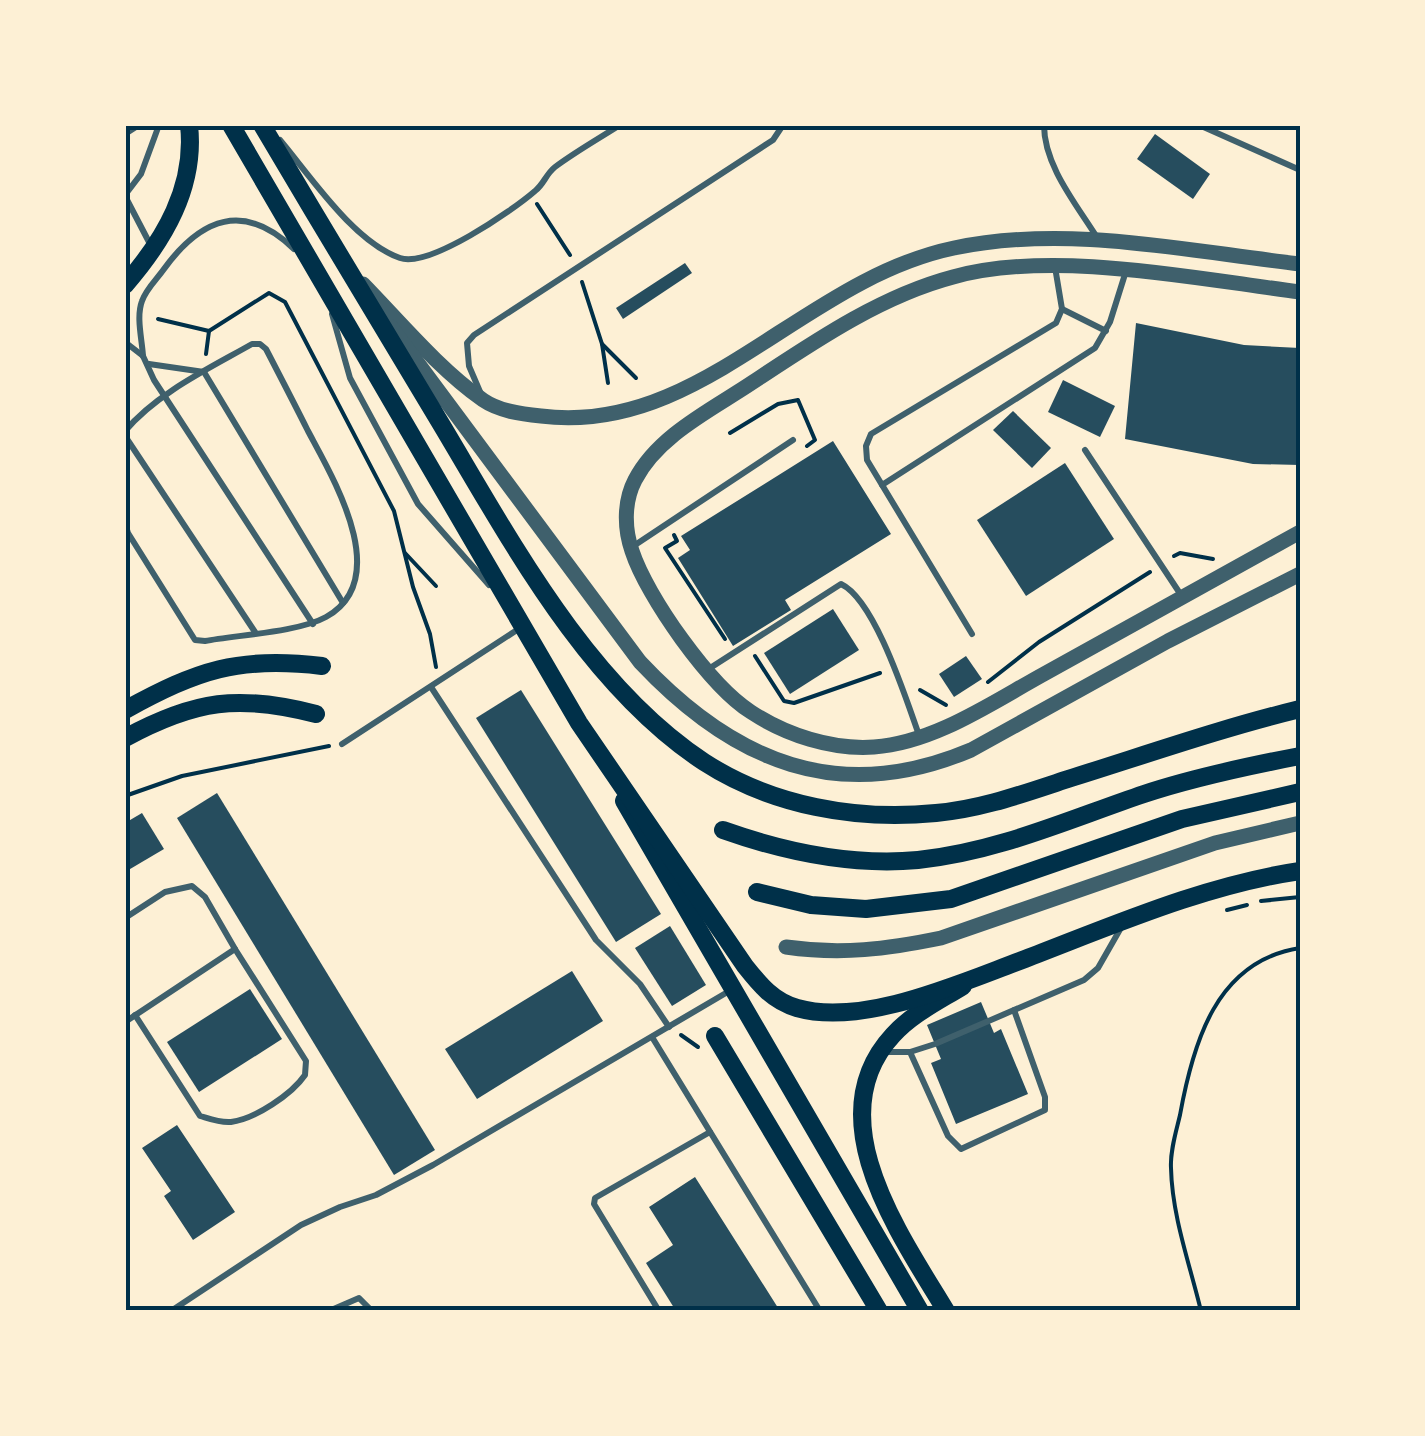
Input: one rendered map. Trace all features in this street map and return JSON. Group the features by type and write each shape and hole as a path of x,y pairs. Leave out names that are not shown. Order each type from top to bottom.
{"main road":[{"path":"125,285 153,250 181,199 188,170 189,125"},
{"path":"231,125 920,1311"},
{"path":"265,125 497,517 572,630 615,686 706,763 747,784 813,807 892,816 938,814 1007,798 1300,708"},
{"path":"125,710 185,679 242,663 279,661 322,666"},
{"path":"125,738 168,716 214,702 276,704 316,714"},
{"path":"579,723 745,966 763,989 799,1009 862,1009 937,990 1226,886 1300,871"},
{"path":"724,830 773,848 824,856 885,860 942,857 1013,840 1200,778 1300,756"},
{"path":"757,892 811,905 866,909 951,900 1182,819 1300,792"},
{"path":"946,1311 889,1215 870,1170 862,1127 865,1089 881,1052 906,1022 986,973"},
{"path":"715,1036 880,1311"}],"street":[{"path":"347,268 438,361 484,400 506,410 567,420 634,410 681,392 821,304 898,265 952,248 1027,238 1098,240 1300,264"},
{"path":"1300,292 1054,266 956,276 911,291 843,326 672,437 636,478 626,506 630,548 654,595 707,670 746,710 795,734 838,745 873,747 919,736 987,706 1300,532"},
{"path":"347,268 640,662 708,724 812,771 872,776 940,763 1300,574"},
{"path":"786,947 830,954 896,948 941,938 1215,843 1300,822"}],"lane":[{"path":"125,134 139,125"},
{"path":"153,250 125,196 141,174 159,125"},
{"path":"265,125 367,238 406,260 445,249 496,217 532,194 555,167 620,125"},
{"path":"484,400 469,366 467,343 488,324 773,140 783,125"},
{"path":"1044,125 1044,138 1061,180 1098,240"},
{"path":"1199,125 1300,170"},
{"path":"143,356 142,302 183,243 206,227 242,221 291,245 322,278 350,378 418,504 510,608"},
{"path":"972,634 867,460 866,446 871,434 1056,323 1062,309 1054,266"},
{"path":"882,485 1084,356 1106,331 1126,271"},
{"path":"1062,309 1106,331"},
{"path":"125,328 126,342 150,364 154,380 313,624"},
{"path":"125,523 195,640 205,641 313,624 344,604 356,574 350,514 260,344 252,344 165,396 137,418 125,434 255,632"},
{"path":"150,364 204,372"},
{"path":"204,372 344,604"},
{"path":"630,548 794,440"},
{"path":"1085,450 1182,596"},
{"path":"707,670 841,584 851,588 897,674 919,736"},
{"path":"342,744 522,628"},
{"path":"432,686 596,940 640,984 669,1026"},
{"path":"125,918 166,892 192,886 205,897 306,1061 305,1075 295,1086 244,1119 230,1122 200,1116 135,1016"},
{"path":"881,1052 910,1052 1084,980 1098,968 1124,922"},
{"path":"125,1022 235,948"},
{"path":"172,1311 302,1226 376,1195 432,1165 732,989"},
{"path":"910,1052 948,1136 961,1149 1045,1110 1045,1097 1014,1010"},
{"path":"652,1037 820,1311"},
{"path":"659,1311 594,1204 595,1198 710,1132"},
{"path":"329,1311 358,1298 372,1311"}],"path":[{"path":"577,267 602,344 608,383"},
{"path":"158,319 209,331 269,293 285,302 394,511 430,634 436,664 432,686"},
{"path":"204,372 209,331"},
{"path":"602,344 636,378"},
{"path":"730,434 778,404 798,400 815,440 799,451"},
{"path":"674,536 678,541 666,548 732,651 746,644 784,701 794,703 874,672 897,674 940,704 952,706"},
{"path":"402,549 436,586"},
{"path":"982,686 1039,642 1180,553 1220,560"},
{"path":"125,796 182,776 342,744"},
{"path":"1212,914 1261,901 1300,897"},
{"path":"1201,1311 1174,1204 1170,1165 1188,1072 1208,1014 1245,970 1281,951 1300,948"}],"building":[{"path":"1155,134 1210,174 1193,199 1137,159"},
{"path":"685,263 692,273 623,319 616,308"},
{"path":"1136,323 1244,345 1300,348 1300,465 1253,464 1125,439"},
{"path":"1063,380 1115,406 1100,437 1048,412"},
{"path":"1013,411 1051,448 1032,468 993,430"},
{"path":"833,441 891,534 785,600 791,610 733,646 678,558 690,550 681,536"},
{"path":"1065,463 1114,539 1026,596 977,520"},
{"path":"833,609 859,650 790,694 764,653"},
{"path":"966,656 982,679 954,697 939,674"},
{"path":"521,690 661,914 616,942 476,718"},
{"path":"217,793 435,1150 394,1175 177,818"},
{"path":"142,813 164,849 125,872 125,823"},
{"path":"670,926 706,985 672,1006 635,948"},
{"path":"572,971 603,1021 477,1099 445,1049"},
{"path":"250,989 282,1039 199,1092 167,1042"},
{"path":"981,1002 994,1033 1001,1029 1028,1094 956,1124 931,1063 941,1059 927,1025"},
{"path":"177,1125 235,1212 193,1240 164,1196 171,1191 142,1148"},
{"path":"695,1177 780,1311 676,1311 646,1263 673,1245 649,1207"}]}
